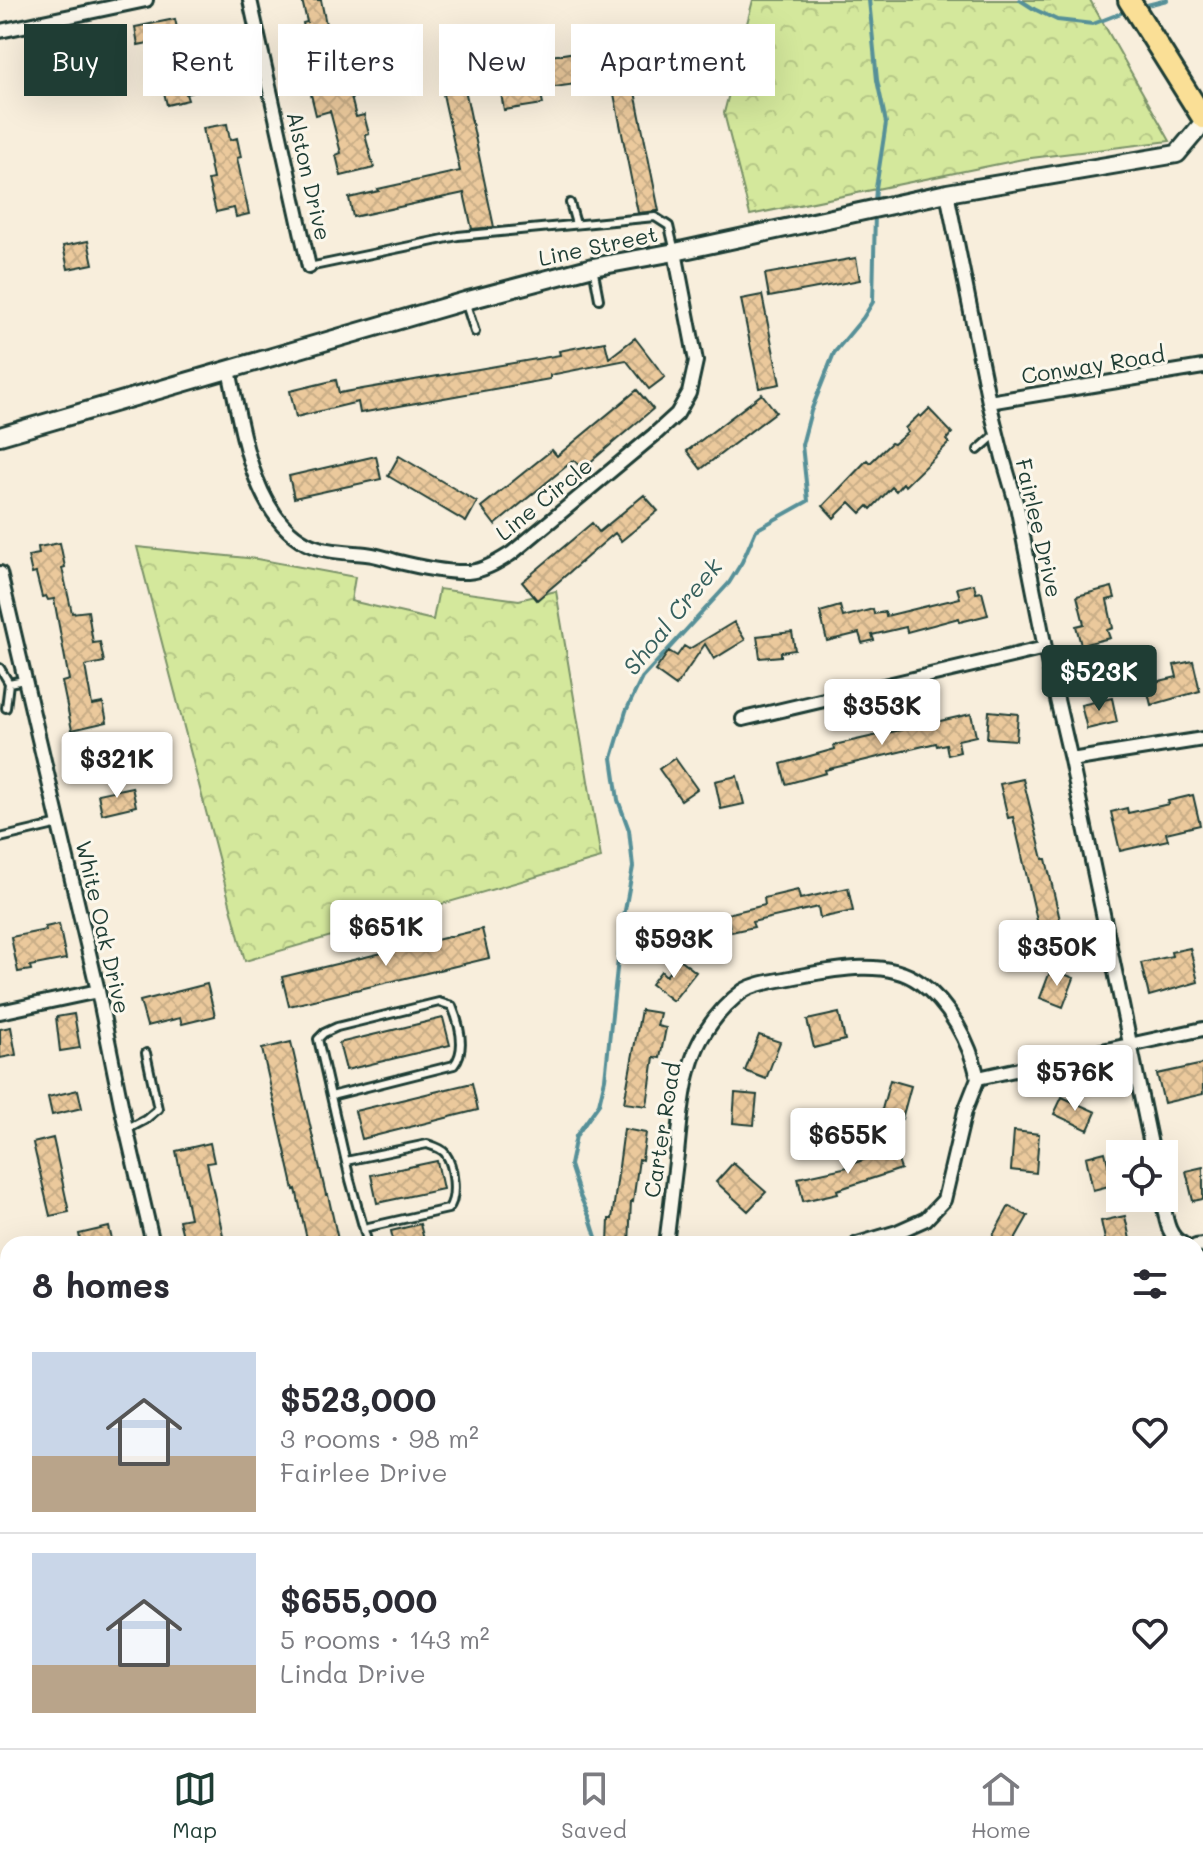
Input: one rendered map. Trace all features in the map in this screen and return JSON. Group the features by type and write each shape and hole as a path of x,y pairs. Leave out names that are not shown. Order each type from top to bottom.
{"main road":[{"path":"1129,0 1203,121"}],"street":[{"path":"0,31 146,0"},
{"name":"Alston Drive","path":"250,0 309,267"},
{"name":"Line Street","path":"0,436 593,267 947,193 1177,154 1203,121"},
{"name":"Fairlee Drive","path":"947,193 989,402 1017,506 1150,1140"},
{"name":"Line Circle","path":"229,370 259,488 273,514 289,532 308,545 424,567 469,572 492,565 512,553 677,414 689,393 696,361 675,252"},
{"name":"Conway Road","path":"989,402 1203,367"},
{"name":"White Oak Drive","path":"0,573 98,991 151,1236"},
{"path":"743,719 1045,648"},
{"path":"1071,760 1203,739"},
{"name":"Carter Road","path":"667,1236 681,1117 691,1063 703,1034 718,1014 744,990 834,970 867,968 895,971 918,981 942,1002 973,1057 978,1078"},
{"path":"0,1012 98,991"},
{"path":"884,1236 926,1219 944,1200 965,1111 978,1078 1203,1029"},
{"path":"1166,1212 1172,1236"}],"lane":[{"path":"570,203 576,224"},
{"path":"309,267 458,236 655,217 669,226 675,252"},
{"path":"593,267 599,299"},
{"path":"465,301 475,332"},
{"path":"978,450 997,433"},
{"path":"0,668 9,683 6,708"},
{"path":"9,683 24,680"},
{"path":"0,838 59,824"},
{"path":"331,1096 454,1065 460,1058 461,1045 452,1006 439,1002 337,1027 318,1039 331,1096 346,1161 366,1236"},
{"path":"126,1130 158,1109 146,1053"},
{"path":"346,1161 427,1144 445,1153 451,1169 453,1204 448,1209 364,1228"}],"green space":[{"path":"753,0 1090,0 1170,141 1023,159 750,215 724,113 728,96 775,96 775,24 747,24"},
{"path":"137,547 257,559 355,577 351,601 433,620 439,589 519,600 556,591 601,858 245,961"}],"building":[{"path":"302,0 321,0 326,24 303,24 307,22"},
{"path":"175,19 176,24 150,24"},
{"path":"143,25 143,44 138,45 135,27"},
{"path":"571,53 571,85 555,87 555,55"},
{"path":"165,96 187,96 188,100 167,105"},
{"path":"311,96 351,96 356,117 364,115 369,134 365,135 374,168 341,176 336,155 341,153 330,111 316,115"},
{"path":"443,96 466,96 494,227 472,229 464,193 353,217 349,198 460,171"},
{"path":"501,96 541,96 543,104 504,110"},
{"path":"614,96 636,96 659,211 638,213"},
{"path":"227,124 230,140 237,138 241,157 237,158 249,214 236,217 234,208 216,212 208,180 213,179 203,128"},
{"path":"88,241 93,264 68,269 63,246"},
{"path":"856,258 860,280 769,297 765,274"},
{"path":"762,295 780,384 759,388 741,299"},
{"path":"635,338 665,377 649,389 626,360 550,375 550,379 360,413 358,402 296,417 290,391 336,380 339,393 560,355 559,351 605,342 609,358"},
{"path":"637,390 653,409 582,469 574,460 495,525 481,507 552,450 557,456"},
{"path":"762,394 776,412 701,469 687,451"},
{"path":"929,409 952,433 946,440 949,443 905,486 903,483 896,491 892,487 871,509 868,506 861,513 850,502 834,518 823,506 867,460 870,463 891,443 894,444 908,432 905,428"},
{"path":"376,456 381,479 294,498 289,476"},
{"path":"399,456 477,502 466,522 388,476"},
{"path":"644,495 658,511 621,541 615,533 537,600 522,582 592,523 599,532"},
{"path":"60,543 72,613 88,611 93,643 100,642 104,662 85,666 92,705 103,703 107,722 72,730 62,682 69,680 54,599 42,597 28,556 39,554 38,547"},
{"path":"974,584 976,593 982,592 988,615 960,622 959,618 907,632 906,627 872,635 874,640 862,643 859,633 827,641 820,612 840,606 843,617 873,609 874,614 885,612 886,616 960,598 957,588"},
{"path":"1112,587 1115,598 1107,600 1113,628 1107,630 1110,638 1081,645 1076,626 1084,624 1077,596"},
{"path":"734,622 745,640 714,659 705,644 676,686 655,671 669,651 677,656 684,646 689,649"},
{"path":"792,632 795,650 781,652 781,656 760,658 757,636"},
{"path":"1193,661 1200,691 1151,705 1146,684 1177,677 1174,665"},
{"path":"1112,698 1117,722 1087,729 1081,705"},
{"path":"989,711 1018,714 1016,740 987,738"},
{"path":"971,714 976,736 958,740 960,752 948,755 946,744 937,746 936,743 825,770 826,773 786,784 781,764 835,749 834,745"},
{"path":"675,758 697,789 681,800 659,769"},
{"path":"737,776 744,804 721,809 715,781"},
{"path":"1023,779 1064,937 1042,942 1013,817 1008,818 1000,784"},
{"path":"132,787 136,806 102,814 98,794"},
{"path":"1193,795 1200,825 1166,833 1168,840 1120,851 1111,812 1127,808 1128,813"},
{"path":"848,888 853,911 820,918 818,907 752,922 754,927 731,932 727,914 765,905 764,898 798,890 800,899"},
{"path":"59,924 66,959 30,966 31,970 18,972 11,937"},
{"path":"482,929 489,958 289,1006 282,977"},
{"path":"1190,948 1198,982 1149,996 1141,963"},
{"path":"679,959 696,972 673,1001 651,984 661,971 666,976"},
{"path":"1051,969 1074,978 1063,1007 1040,998"},
{"path":"207,984 215,1016 182,1024 180,1018 147,1026 140,1001"},
{"path":"641,1010 660,1013 657,1026 666,1028 660,1058 654,1057 647,1106 624,1103"},
{"path":"839,1013 845,1040 814,1048 807,1020"},
{"path":"74,1014 80,1048 60,1051 56,1017"},
{"path":"443,1018 450,1045 346,1070 339,1043"},
{"path":"11,1027 16,1055 0,1058 0,1029"},
{"path":"759,1035 780,1042 766,1079 745,1071"},
{"path":"291,1042 337,1236 306,1236 262,1049"},
{"path":"1203,1064 1203,1094 1164,1103 1157,1074"},
{"path":"890,1080 911,1086 902,1119 881,1113"},
{"path":"472,1083 478,1110 362,1139 355,1111"},
{"path":"78,1090 82,1108 52,1115 48,1097"},
{"path":"735,1093 757,1095 754,1125 733,1123"},
{"path":"1062,1097 1096,1112 1088,1130 1054,1114"},
{"path":"624,1129 646,1133 631,1201 629,1236 608,1236 609,1219 612,1219"},
{"path":"1014,1131 1039,1134 1036,1173 1011,1170"},
{"path":"53,1138 69,1212 50,1216 33,1143"},
{"path":"210,1143 214,1162 207,1163 223,1236 183,1236 179,1220 190,1218 176,1151"},
{"path":"894,1150 901,1169 837,1190 838,1193 803,1201 798,1178 848,1167"},
{"path":"1105,1152 1106,1187 1093,1190 1086,1157"},
{"path":"437,1161 443,1189 377,1203 371,1175"},
{"path":"733,1163 766,1192 748,1211 716,1182"},
{"path":"1203,1167 1203,1199 1193,1201 1186,1171"},
{"path":"1009,1206 1028,1216 1017,1236 993,1236"},
{"path":"1125,1216 1129,1236 1104,1236 1101,1221"},
{"path":"420,1224 423,1236 392,1236 391,1231"},
{"path":"109,1227 111,1236 79,1236"}],"waterway":[{"name":"Shoal Creek","path":"869,0 877,80 886,123 875,203"},
{"name":"Shoal Creek","path":"1020,0 1057,20 1093,24 1129,10"},
{"name":"Shoal Creek","path":"1147,5 1167,0"},
{"name":"Shoal Creek","path":"596,1236 570,1165 576,1136 599,1104 605,1079 621,932 633,867 629,830 618,800 612,758 626,711 642,678 729,583 756,530 808,501 802,445 811,411 834,353 873,302 875,212"}]}
